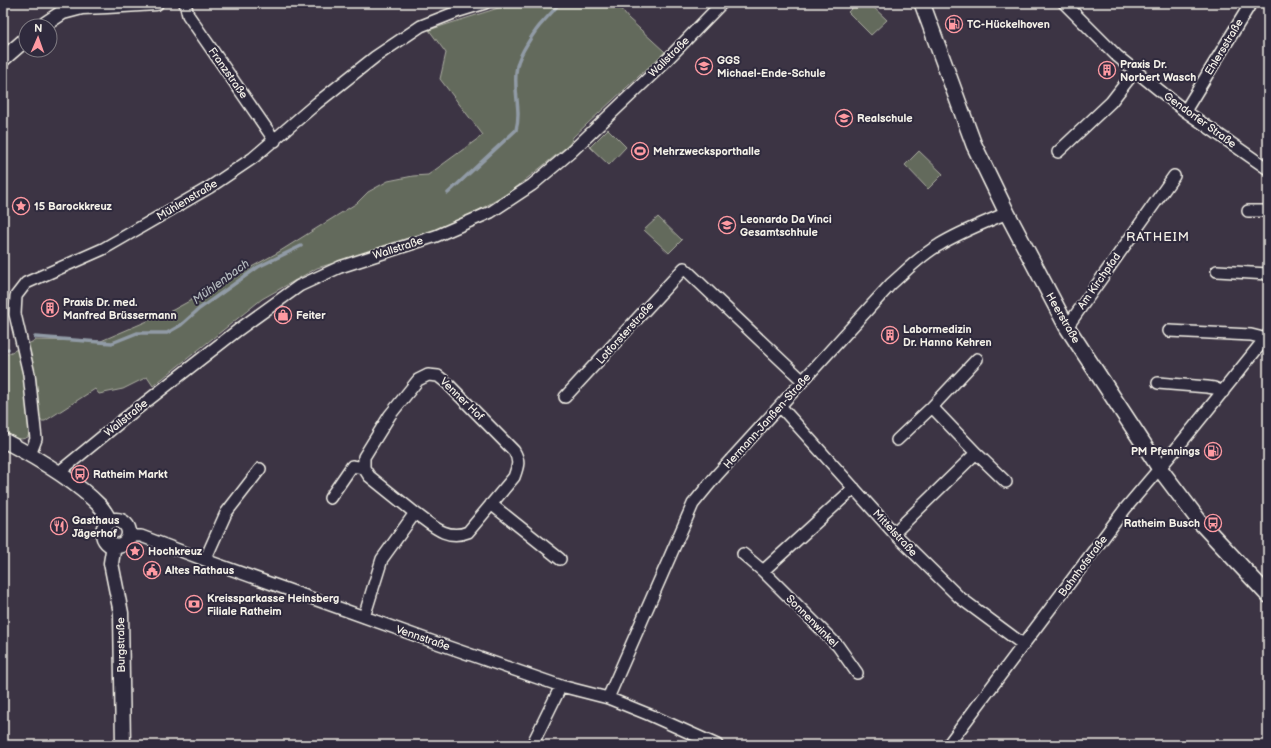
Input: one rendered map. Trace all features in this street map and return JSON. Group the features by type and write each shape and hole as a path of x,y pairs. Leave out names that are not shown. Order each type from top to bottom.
{"main road":[{"name":"Heerstraße","path":"922,3 974,145 1007,213 1067,327 1160,469 1200,522 1268,595"}],"street":[{"path":"54,18 63,12 81,5 107,6 156,3"},
{"name":"Franzstraße","path":"185,3 188,15 275,141"},
{"name":"Mühlenstraße","path":"30,455 36,439 29,374 15,314 16,296 26,283 103,249 210,187 275,141 317,103 375,57 421,26 459,10 485,3"},
{"name":"Wallstraße","path":"58,473 136,409 238,330 299,286 340,267 443,233 491,212 532,185 571,152 655,72 722,3"},
{"name":"Gendorfer Straße","path":"1064,3 1117,56 1185,112 1268,170"},
{"name":"Ehlersstraße","path":"1185,112 1251,3"},
{"path":"3,59 18,46"},
{"path":"1058,152 1111,102 1135,71"},
{"name":"Am Kirchpfad","path":"1067,327 1174,176"},
{"path":"1248,211 1268,211"},
{"name":"Hermann-Janßen-Straße","path":"608,698 693,504 891,284 938,245 966,230 1007,213"},
{"name":"Lotforsterstraße","path":"566,398 684,268 803,381"},
{"path":"1217,271 1268,274"},
{"name":"Bahnhofstraße","path":"1169,331 1266,337"},
{"name":"Bahnhofstraße","path":"948,745 1125,509 1160,469 1266,337"},
{"path":"897,440 932,407 977,359"},
{"name":"Venner Hof","path":"428,375 438,376 447,383 514,451 518,458 518,466 514,477 468,532 460,535 447,535 415,514 369,476 364,468 364,457 390,415 418,380 428,375"},
{"path":"1158,383 1207,386 1223,392"},
{"name":"Mittelstraße","path":"780,406 894,533 959,597 1024,645"},
{"path":"932,407 976,454 1006,482"},
{"path":"3,440 30,455 80,488 101,507 110,522"},
{"path":"894,533 976,454"},
{"path":"330,498 352,466 364,468"},
{"path":"205,560 226,513 260,469"},
{"path":"763,571 854,488"},
{"path":"491,504 560,559"},
{"path":"364,617 382,559 415,514"},
{"path":"120,520 129,531 128,536 122,544 114,545 107,542 104,535 105,527 110,522 120,520"},
{"name":"Vennstraße","path":"128,536 141,536 364,617 561,686 608,698 717,745"},
{"name":"Burgstraße","path":"114,545 111,563 121,613 123,745"},
{"name":"Sonnenwinkel","path":"743,554 763,571 838,646 857,673"},
{"path":"532,745 561,686"}],"green space":[{"path":"514,3 616,3 628,18 665,52 573,137 570,144 509,193 468,216 426,235 317,268 262,299 153,386 147,377 123,389 99,394 95,389 45,421 28,421 28,437 18,439 3,432 3,356 36,340 101,341 173,310 277,253 357,203 368,192 388,181 413,176 428,175 483,135 440,79 446,53 429,30"},
{"path":"857,3 869,3 887,20 871,35 848,12"},
{"path":"608,129 626,147 609,165 590,147"},
{"path":"919,151 943,174 928,189 905,165"},
{"path":"658,217 682,240 669,253 644,230"}],"waterway":[{"name":"Mühlenbach","path":"448,193 516,130 518,122 516,82 518,61 536,31 559,3"},
{"name":"Mühlenbach","path":"35,337 112,343 137,333 167,333 181,325 199,309 258,267 301,246"},
{"name":"Mühlenbach","path":"3,351 8,349"}],"place":[{"name":"TC-Hückelhoven","path":"954,24"},
{"name":"GGS Michael-Ende-Schule","path":"704,66"},
{"name":"Praxis Dr. Norbert Wasch","path":"1107,70"},
{"name":"Realschule","path":"844,118"},
{"name":"Mehrzwecksporthalle","path":"640,151"},
{"name":"15 Barockkreuz","path":"21,206"},
{"name":"Leonardo Da Vinci Gesamtschhule","path":"727,225"},
{"name":"Praxis Dr. med. Manfred Brüssermann","path":"50,308"},
{"name":"Feiter","path":"283,315"},
{"name":"Labormedizin Dr. Hanno Kehren","path":"890,335"},
{"name":"PM Pfennings","path":"1213,451"},
{"name":"Ratheim Markt","path":"80,474"},
{"name":"Ratheim Busch","path":"1213,523"},
{"name":"Gasthaus Jägerhof","path":"59,526"},
{"name":"Hochkreuz","path":"135,551"},
{"name":"Altes Rathaus","path":"152,570"},
{"name":"Kreissparkasse Heinsberg Filiale Ratheim","path":"194,604"}],"district":[{"name":"RATHEIM","path":"1158,237"}]}
